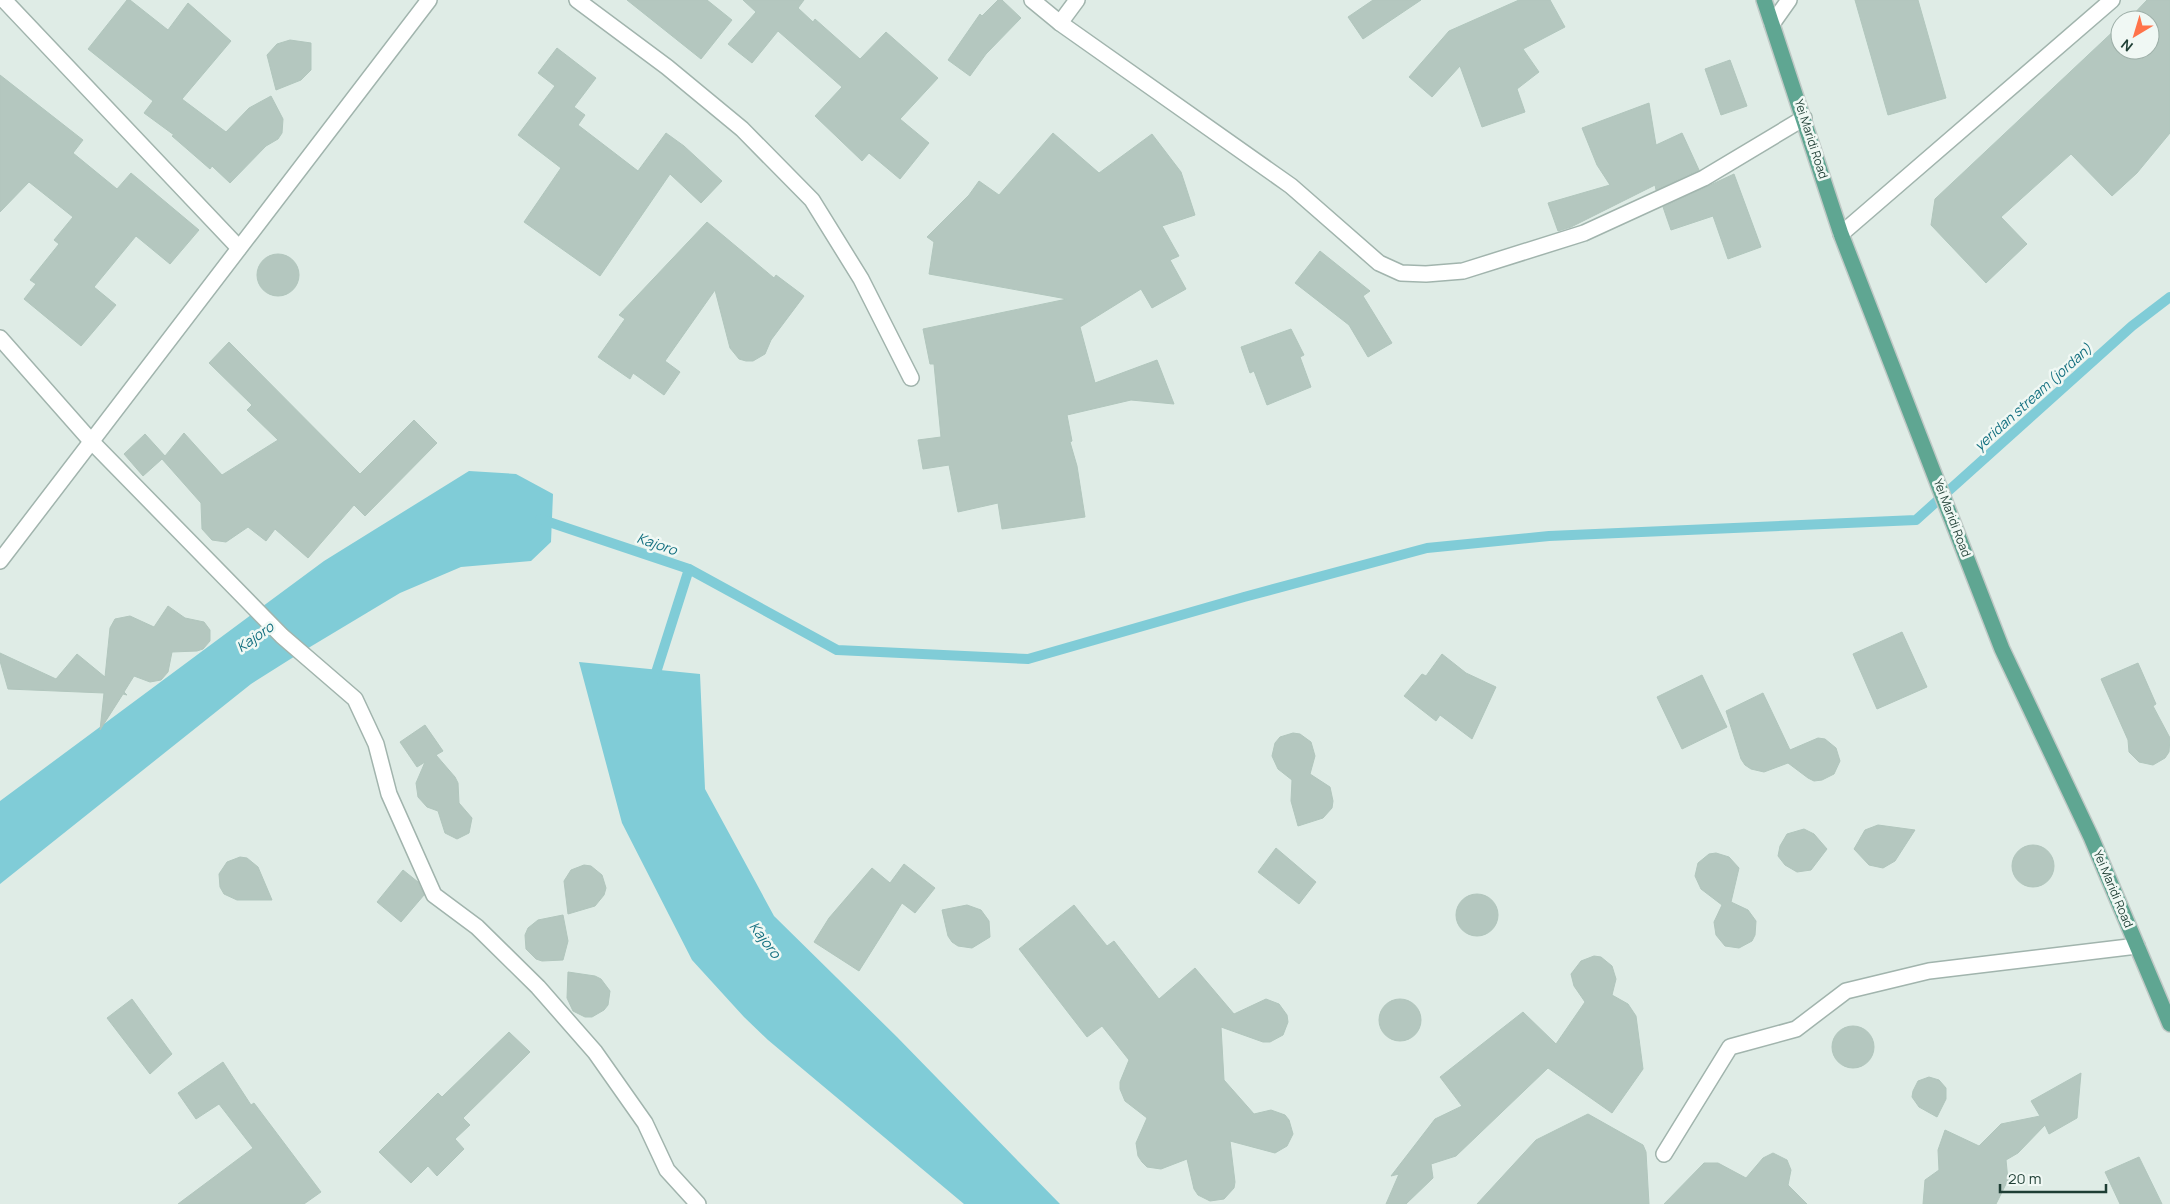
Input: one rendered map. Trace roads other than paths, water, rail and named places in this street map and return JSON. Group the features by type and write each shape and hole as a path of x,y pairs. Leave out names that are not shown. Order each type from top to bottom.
{"main road":[{"name":"Yei Maridi Road","path":"1764,0 1841,234 2002,649 2091,837 2170,1024"}],"street":[{"path":"4,0 239,248"},
{"path":"3,553 429,0"},
{"path":"578,0 667,68 742,129 812,200 861,279 912,378"},
{"path":"1032,0 1060,23 1291,186 1379,263 1401,272 1426,274 1463,271 1584,232 1704,178 1804,118"},
{"path":"1060,23 1077,0"},
{"path":"1772,24 1789,0"},
{"path":"1841,234 2112,0"},
{"path":"0,338 91,441 282,636 354,700 376,744 389,794 434,896 477,927 538,987 595,1052 645,1123 667,1170 698,1204"},
{"path":"1664,1154 1730,1047 1796,1029 1846,992 1929,972 2137,946"}],"water":[{"path":"469,471 516,474 553,494 551,542 531,561 461,567 400,593 300,653 251,684 0,884 0,801 324,561"},
{"path":"579,662 700,674 705,789 774,916 897,1037 1060,1204 964,1204 768,1040 744,1017 692,960 622,823"}],"waterway":[{"name":"yeridan stream (jordan)","path":"540,519 689,569 837,650 1028,659 1244,597 1427,548 1549,536 1916,520 2132,326 2170,297"},
{"name":"Kajoro","path":"653,682 689,569"}]}
